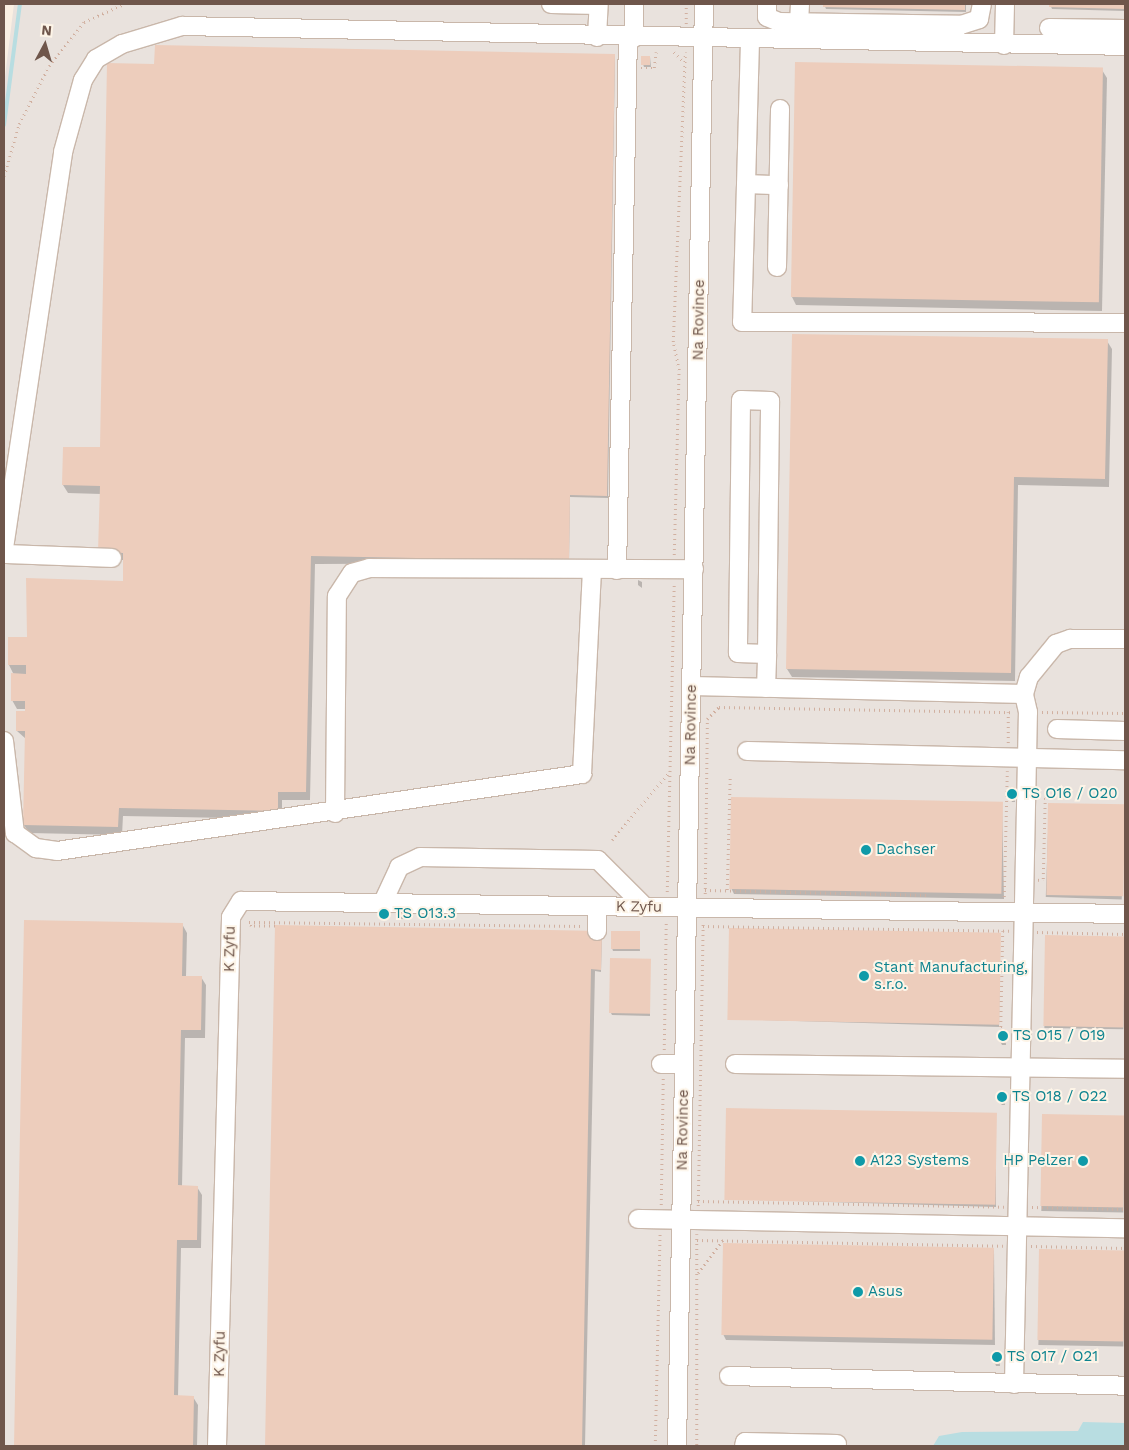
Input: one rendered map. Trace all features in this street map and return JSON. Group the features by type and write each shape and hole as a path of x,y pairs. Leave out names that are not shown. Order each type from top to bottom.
{"street":[{"path":"551,4 598,5 597,37"},
{"path":"617,570 627,68 634,4"},
{"name":"Na Rovince","path":"677,1446 690,1219 684,1064 704,4"},
{"path":"767,4 769,20 800,23 961,25 979,19 982,4"},
{"path":"800,4 800,23"},
{"path":"1004,45 1005,4"},
{"path":"4,548 63,152 83,80 96,59 122,44 182,26 686,40 1125,46"},
{"path":"1049,28 1125,29"},
{"path":"750,41 742,322 1125,323"},
{"path":"777,267 780,109"},
{"path":"746,184 778,185"},
{"path":"766,688 767,654 770,401 741,400 738,653 767,654"},
{"path":"4,554 112,558"},
{"path":"335,813 338,596 345,579 369,568 592,571 694,569"},
{"path":"4,742 10,820 21,841 36,848 57,851 335,813 582,774 592,571"},
{"path":"1014,1384 1028,712 1024,694 1030,677 1056,644 1070,639 1125,639"},
{"path":"692,686 1024,694"},
{"path":"1057,729 1125,731"},
{"path":"747,751 1125,760"},
{"path":"383,902 392,876 410,860 479,858 598,860 645,907"},
{"name":"K Zyfu","path":"217,1446 232,914 245,900 645,907 664,915 704,899 1024,904 1125,914"},
{"path":"597,906 597,929"},
{"path":"663,1064 684,1064"},
{"path":"735,1064 1125,1069"},
{"path":"638,1219 1125,1228"},
{"path":"729,1376 1125,1386"},
{"path":"744,1446 744,1442 836,1444"}],"path":[{"path":"4,176 19,124 49,66 84,22 124,4"},
{"path":"655,1446 661,1219 664,915 670,770 679,370 673,342 686,4"},
{"path":"627,68 654,68 654,52 661,52"},
{"path":"668,52 679,54 684,62"},
{"path":"698,1446 697,1240 690,1219 698,1201 707,719 718,707 1125,713"},
{"path":"1004,896 1008,712"},
{"path":"612,840 670,770"},
{"path":"727,890 730,776"},
{"path":"704,899 727,890 935,895"},
{"path":"994,896 1004,896 1024,904"},
{"path":"274,920 274,926 251,926 249,922 274,920 597,929"},
{"path":"703,926 1125,934"},
{"path":"1003,931 1001,1027 1010,1027 1010,1035"},
{"path":"698,1201 1125,1209"},
{"path":"697,1240 1125,1248"},
{"path":"697,1274 723,1240"}],"shaded area":[{"path":"14,4 1125,4 1125,1446 4,1446 4,85"}],"water":[{"path":"1083,1422 1125,1423 1125,1446 933,1446 939,1436 962,1432 1078,1431"}],"building":[{"path":"823,4 965,4 965,10 823,7"},
{"path":"1049,4 1125,4 1125,9 1049,7"},
{"path":"155,45 615,54 607,496 570,495 569,561 311,556 306,792 278,792 278,811 119,808 118,827 23,825 25,731 16,731 16,711 25,711 25,701 11,701 11,673 26,674 26,665 8,665 8,637 27,637 26,578 123,581 123,553 98,552 100,486 62,485 63,447 100,447 107,63 154,64"},
{"path":"641,56 650,56 650,65 641,65"},
{"path":"795,62 1103,67 1099,302 791,297"},
{"path":"792,334 1108,339 1105,479 1014,477 1011,673 786,669"},
{"name":"TS O16 / O20","path":"1010,787 1015,787 1015,800 1010,800"},
{"name":"Dachser","path":"731,797 1003,802 1001,894 729,889"},
{"path":"1048,803 1125,804 1123,896 1046,895"},
{"name":"TS O13.3","path":"379,912 389,912 389,917 379,917"},
{"path":"396,912 406,912 406,917 396,917"},
{"path":"24,920 183,923 182,976 202,976 201,1030 181,1030 178,1185 198,1186 197,1240 177,1240 174,1395 194,1396 193,1446 14,1446"},
{"path":"275,925 602,931 601,970 591,969 582,1446 265,1446"},
{"name":"Stant Manufacturing, s.r.o.","path":"729,928 1001,933 999,1025 727,1020"},
{"path":"611,931 640,931 640,949 611,949"},
{"path":"1045,935 1125,936 1123,1027 1043,1026"},
{"path":"610,958 651,959 650,1014 609,1013"},
{"name":"TS O15 / O19","path":"1000,1029 1006,1029 1006,1043 1000,1043"},
{"name":"TS O18 / O22","path":"1000,1090 1005,1090 1005,1103 1000,1103"},
{"name":"A123 Systems","path":"726,1108 997,1113 995,1205 724,1200"},
{"name":"HP Pelzer","path":"1042,1114 1125,1115 1123,1207 1040,1206"},
{"name":"Asus","path":"723,1243 994,1248 992,1340 721,1335"},
{"path":"1039,1249 1125,1251 1123,1341 1037,1340"},
{"name":"TS O17 / O21","path":"995,1351 999,1351 999,1364 994,1364"}],"waterway":[{"path":"4,125 20,4"}],"place":[{"name":"TS O16 / O20","path":"1012,794"},
{"name":"Dachser","path":"866,850"},
{"name":"TS O13.3","path":"384,914"},
{"name":"Stant Manufacturing, s.r.o.","path":"864,976"},
{"name":"TS O15 / O19","path":"1003,1036"},
{"name":"TS O18 / O22","path":"1002,1097"},
{"name":"A123 Systems","path":"860,1161"},
{"name":"HP Pelzer","path":"1083,1161"},
{"name":"Asus","path":"858,1292"},
{"name":"TS O17 / O21","path":"997,1357"}]}
